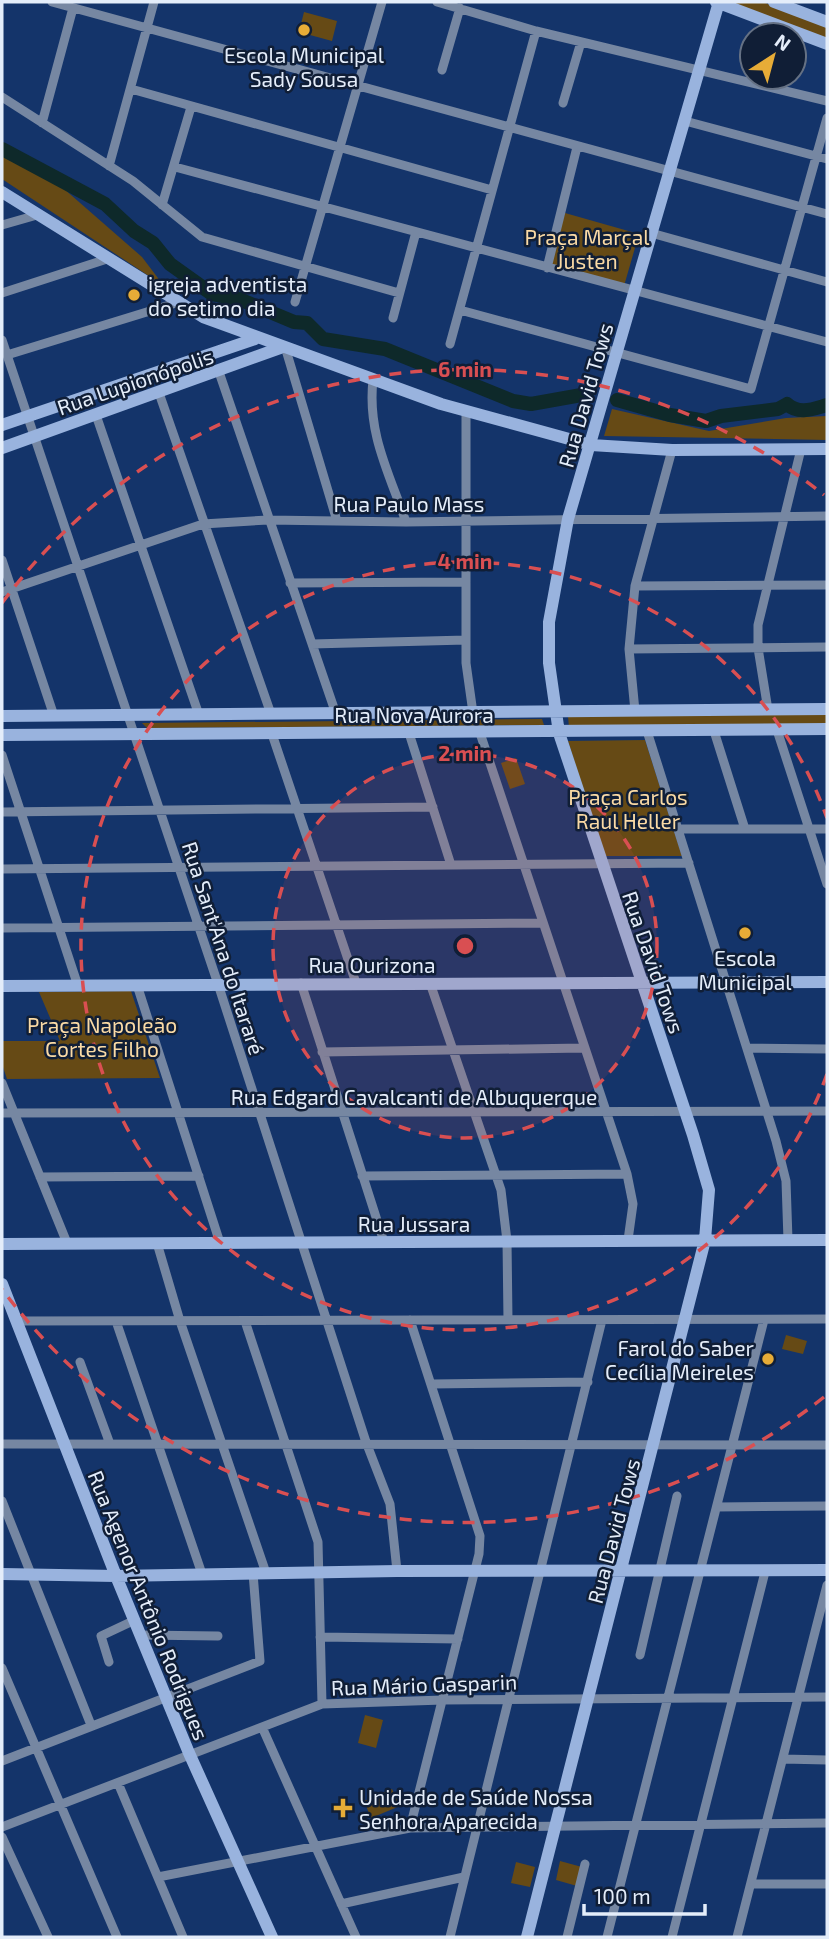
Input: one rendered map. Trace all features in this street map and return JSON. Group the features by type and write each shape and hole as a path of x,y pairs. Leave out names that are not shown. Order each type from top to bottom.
{"street":[{"path":"52,2 827,214"},
{"path":"109,166 154,2"},
{"path":"295,302 382,2"},
{"path":"437,2 536,31 827,101"},
{"path":"718,2 827,44"},
{"name":"Rua David Tows","path":"527,1937 655,1446 705,1240 709,1190 686,1113 600,863 559,733 549,663 549,622 568,519 718,2"},
{"path":"774,2 827,22"},
{"path":"42,122 73,8"},
{"path":"442,71 460,8"},
{"path":"450,344 536,31"},
{"path":"563,103 581,42"},
{"path":"131,89 492,190"},
{"path":"2,97 109,166 202,237 214,243 399,293"},
{"path":"163,205 191,107"},
{"path":"460,310 751,389 827,118"},
{"path":"685,121 827,159"},
{"path":"547,268 577,147"},
{"path":"175,167 827,342"},
{"path":"2,192 176,303 255,339 466,412 591,446 672,450 827,449"},
{"path":"2,226 37,215"},
{"path":"393,318 416,232"},
{"path":"651,233 827,282"},
{"path":"2,293 107,259"},
{"path":"7,355 176,303"},
{"name":"Rua Lupionópolis","path":"2,425 255,339"},
{"name":"Rua Sant'Ana do Itararé","path":"2,340 218,984 366,1442 390,1504 395,1525 397,1571"},
{"path":"283,349 337,521"},
{"name":"Rua Lupionópolis","path":"2,448 283,349"},
{"path":"219,372 336,714"},
{"path":"373,380 370,409 373,429 406,522"},
{"path":"159,393 271,714"},
{"path":"466,412 466,640 473,713"},
{"path":"96,415 199,715"},
{"path":"768,710 758,648 765,586 801,449"},
{"path":"635,711 629,649 635,586 672,450"},
{"name":"Rua Paulo Mass","path":"6,590 203,524 268,520 406,522 827,516"},
{"path":"2,560 6,590 54,716"},
{"path":"290,583 466,582"},
{"path":"635,586 827,584"},
{"path":"312,644 466,640"},
{"path":"629,649 827,647"},
{"name":"Rua Nova Aurora","path":"2,716 827,709"},
{"path":"673,710 680,722 678,731"},
{"path":"695,710 690,721 697,731"},
{"path":"371,713 372,734"},
{"name":"Rua Nova Aurora","path":"2,735 827,729"},
{"path":"777,730 827,884"},
{"path":"714,731 745,829"},
{"path":"647,732 767,1111 786,1181 788,1240"},
{"path":"409,733 452,865"},
{"path":"480,733 560,981 627,1174 632,1204 628,1240"},
{"path":"272,734 356,983"},
{"path":"2,755 78,986"},
{"path":"2,812 433,807"},
{"path":"677,829 827,829"},
{"path":"2,869 689,863"},
{"path":"2,928 199,928 337,922 541,923"},
{"name":"Rua Ourizona","path":"2,986 560,981 827,982"},
{"path":"430,983 496,1175 505,1212 508,1320"},
{"path":"301,984 384,1242"},
{"path":"137,985 220,1242"},
{"path":"322,1052 583,1048"},
{"path":"748,1048 827,1049"},
{"path":"2,1083 67,1243"},
{"name":"Rua Edgard Cavalcanti de Albuquerque","path":"2,1113 827,1111"},
{"path":"362,1176 627,1174"},
{"path":"40,1177 200,1176"},
{"name":"Rua Jussara","path":"2,1244 827,1240"},
{"path":"2,1760 260,1661 259,1573 223,1443 156,1243"},
{"name":"Rua Agenor Antônio Rodrigues","path":"2,1284 62,1443 189,1754 240,1861 272,1937"},
{"path":"17,1321 827,1319"},
{"path":"410,1320 480,1536 458,1639 410,1828"},
{"path":"450,1937 603,1320"},
{"path":"607,1937 764,1320"},
{"path":"116,1321 202,1574"},
{"path":"244,1321 318,1542 322,1704"},
{"path":"79,1362 110,1444"},
{"path":"432,1384 588,1382"},
{"path":"2,1444 366,1442 655,1446 827,1445"},
{"path":"640,1655 677,1496"},
{"path":"2,1502 91,1725"},
{"path":"717,1507 827,1506"},
{"path":"2,1574 116,1576 397,1571 700,1573 827,1570"},
{"path":"672,1937 765,1572"},
{"path":"737,1937 827,1585"},
{"path":"109,1662 102,1634 135,1620"},
{"path":"141,1635 218,1636"},
{"path":"814,1635 827,1635"},
{"path":"320,1637 458,1639"},
{"path":"2,1668 6,1690 35,1747 117,1937"},
{"name":"Rua Mário Gasparin","path":"2,1827 322,1704 508,1699 827,1697"},
{"path":"262,1727 356,1937"},
{"path":"783,1759 827,1760"},
{"path":"117,1783 183,1937"},
{"path":"158,1877 410,1828 477,1825 827,1824"},
{"path":"2,1837 48,1937"},
{"path":"567,1937 585,1864"},
{"path":"341,1904 464,1877"},
{"path":"751,1884 827,1884"}],"green space":[{"path":"763,2 827,27 827,38 808,31 808,21 780,21 731,3"},
{"path":"304,12 337,21 332,41 299,32"},
{"path":"2,156 63,188 142,257 164,286 2,179"},
{"name":"Praça Marçal Justen","path":"565,213 639,234 624,286 549,266"},
{"path":"612,409 709,431 786,418 827,416 827,440 604,436"},
{"path":"827,714 827,725 569,728 568,716"},
{"path":"542,719 544,725 147,728 142,723"},
{"name":"Praça Carlos Raul Heller","path":"645,740 682,856 604,856 568,741"},
{"path":"516,758 525,784 510,789 501,763"},
{"name":"Praça Napoleão Cortes Filho","path":"131,991 160,1078 7,1079 2,1064 2,1041 60,1041 39,992"},
{"path":"786,1335 807,1341 803,1354 782,1349"},
{"path":"365,1715 383,1720 376,1748 358,1743"},
{"path":"392,1789 400,1806 371,1818 364,1801"},
{"path":"560,1861 582,1867 577,1886 556,1880"},
{"path":"516,1862 535,1867 530,1887 511,1883"}],"waterway":[{"path":"2,149 105,204 134,231 153,243 170,264 212,294 239,299 294,322 307,323 323,339 385,349 513,401 531,404 587,394"},
{"path":"617,400 670,415 706,421 721,416 778,409 787,404 801,410 827,405"}],"place":[{"name":"Escola Municipal Sady Sousa","path":"304,30"},
{"name":"igreja adventista do setimo dia","path":"134,295"},
{"name":"Escola Municipal","path":"745,933"},
{"name":"Farol do Saber Cecília Meireles","path":"768,1359"},
{"name":"Unidade de Saúde Nossa Senhora Aparecida","path":"343,1808"}]}
